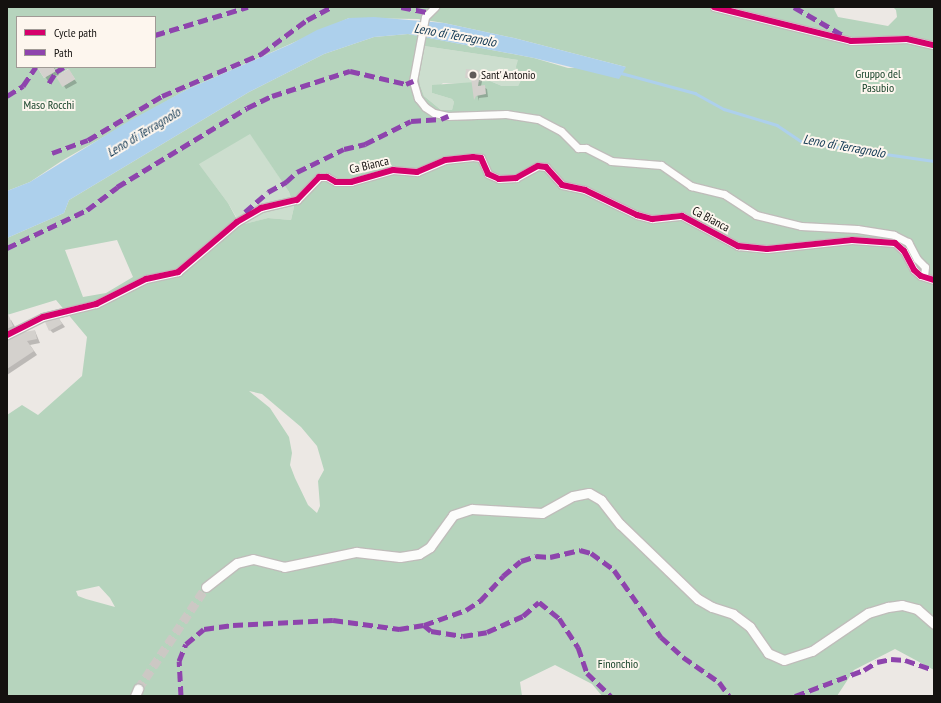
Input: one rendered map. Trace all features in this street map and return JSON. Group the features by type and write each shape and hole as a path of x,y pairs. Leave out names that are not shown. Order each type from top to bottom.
{"main road":[{"path":"206,587 238,563 253,559 284,567 356,552 400,557 419,554 430,546 453,515 472,509 542,513 573,496 589,493 601,500 620,524 698,599 712,607 733,614 750,627 768,653 784,660 812,651 868,613 888,607 902,605 917,609 934,624"}],"street":[{"name":"Ca Bianca","path":"7,335 43,317 96,304 146,279 178,272 243,218 262,208 297,200 319,177 351,182 393,170 417,172 445,160 473,157 481,158 488,174 499,180 516,178 538,166 546,167 562,185 585,190 637,215 652,219 682,216 738,246 767,249 852,240 895,243 904,251 914,270 924,276 925,267 917,260 908,242 894,235 857,229 801,226 756,215 724,194 691,186 661,165 611,161 586,148 578,148 561,131 538,119 506,114 448,116 434,113 425,108 418,98 413,81 420,51 425,17 435,7"},
{"path":"714,7 851,41 907,38 934,45"},
{"path":"924,276 934,280"}],"green space":[{"path":"7,7 836,7 834,9 838,17 888,26 897,17 896,10 893,7 934,7 934,670 895,649 854,670 837,696 602,696 592,684 555,665 520,682 522,696 7,696 7,415 22,405 38,415 82,376 87,337 56,300 7,315 7,238 64,213 69,200 249,92 324,54 374,37 408,34 534,58 568,68 626,67 514,38 444,23 418,19 349,18 188,89 63,160 30,182 7,191","holes":["424,46 518,60 516,67 521,80 518,86 502,86 490,81 432,85 432,93 452,99 454,102 452,110 441,110 424,96 420,85 419,75","68,69 75,79 63,86 57,76","250,134 289,192 294,207 291,220 268,218 240,225 228,203 199,164","117,240 133,277 106,293 83,297 65,250","249,391 262,394 301,427 317,446 324,470 318,481 320,506 317,513 308,505 295,478 290,465 292,453 289,437 270,408","99,586 110,598 115,607 78,596 76,591"]},
{"path":"424,46 518,60 521,80 518,86 502,86 490,81 466,84 443,83 432,93 452,99 454,102 452,110 441,110 424,96 420,85 419,75"},
{"path":"250,133 289,192 294,207 291,220 268,218 241,225 228,203 198,163"}],"water":[{"name":"Leno di Terragnolo","path":"374,17 444,23 514,38 626,67 619,79 534,58 408,34 374,37 324,54 249,92 69,200 64,213 7,238 7,191 30,182 129,121 188,89 291,44 317,30 349,18"}],"building":[{"path":"38,68 54,68 56,71 44,78"},
{"path":"69,69 75,79 62,87 56,77"},
{"path":"466,69 478,70 480,73 478,86 485,85 486,94 476,96 474,100 471,78 465,78"},
{"path":"7,311 13,326 7,329"},
{"path":"59,318 62,324 49,331 45,322"},
{"path":"35,330 37,339 27,341 34,351 7,369 7,340 25,332"}],"waterway":[{"name":"Leno di Terragnolo","path":"621,73 695,93 724,109 777,125 802,142 934,161"}],"tunnel":[{"path":"138,689 206,587"}],"marked path":[{"path":"156,35 248,7"},
{"path":"52,153 88,140 162,96 261,54 307,20 331,7"},
{"path":"401,7 427,12"},
{"path":"794,7 846,37"},
{"path":"7,96 23,86 35,68"},
{"path":"49,83 56,72 62,68"},
{"path":"7,248 87,210 117,187 247,108 272,96 350,71 406,84 413,81"},
{"path":"245,212 268,192 286,182 297,172 344,149 365,144 411,121 441,119 448,116"},
{"path":"181,696 179,661 186,644 204,629 233,625 333,620 399,629 424,625 466,610 480,601 503,576 521,561 536,556 550,557 580,550 591,553 614,570 661,637 683,657 719,682 729,696"},
{"path":"424,625 431,631 463,636 487,632 523,616 539,602 559,618 578,647 587,673 611,696"},
{"path":"795,696 864,670 877,662 891,659 905,660 934,670"}],"cycle path":[{"path":"714,7 851,41 907,39 934,45"},
{"path":"7,335 43,317 96,304 146,279 178,272 237,222 261,208 297,200 319,177 327,177 336,182 351,182 393,170 417,172 445,160 473,157 481,158 488,174 499,179 516,178 538,166 546,167 562,185 585,190 637,215 652,219 682,216 738,246 767,249 852,240 895,243 904,251 914,270 921,276 934,280"}],"place":[{"name":"Sant' Antonio","path":"473,75"}],"park label":[{"name":"Gruppo del Pasubio","path":"878,81"},
{"name":"Maso Rocchi","path":"49,105"},
{"name":"Finonchio","path":"618,664"}]}
